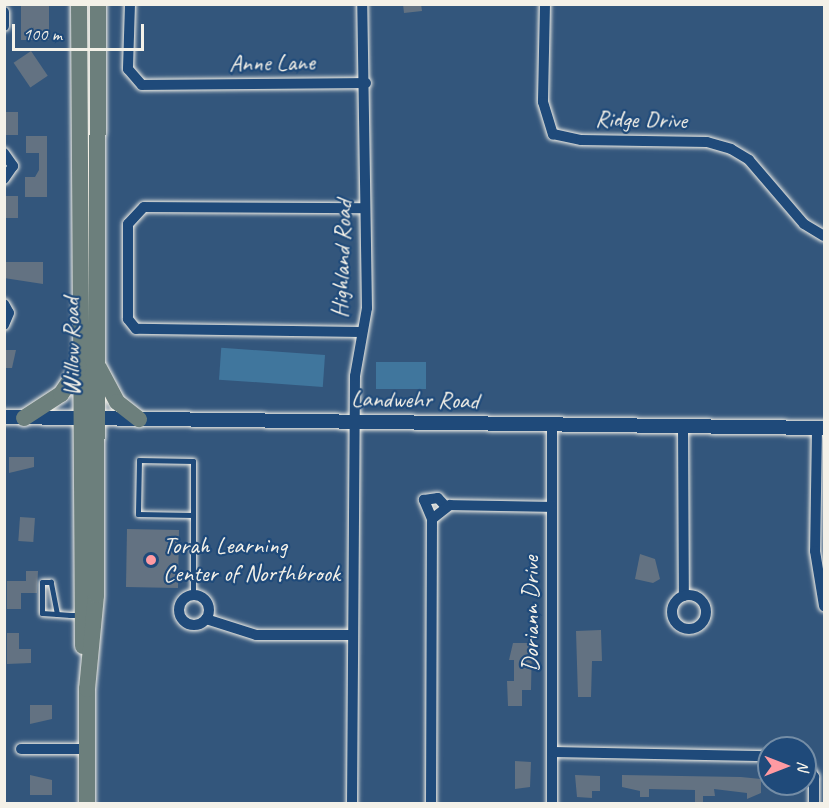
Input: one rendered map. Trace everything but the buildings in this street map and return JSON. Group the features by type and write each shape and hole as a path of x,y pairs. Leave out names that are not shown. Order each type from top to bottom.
{"main road":[{"name":"Willow Road","path":"79,4 80,366 88,419 96,595 87,689"},
{"name":"Willow Road","path":"87,804 87,689 81,614 88,419 96,355 98,4"},
{"path":"96,355 107,388 139,419"},
{"path":"24,418 61,394 80,366"},
{"name":"Landwehr Road","path":"4,417 821,428"}],"street":[{"name":"Anne Lane","path":"130,4 128,69 142,85 366,83"},
{"name":"Highland Road","path":"352,804 354,421 361,332 367,308 366,83 362,4"},
{"name":"Ridge Drive","path":"545,4 543,102 553,135 581,140 707,142 731,149 749,160 804,224 825,236"},
{"path":"4,12 4,26"},
{"path":"4,153 13,166 4,179"},
{"path":"361,332 136,329 128,319 128,224 134,212 144,207 365,208"},
{"path":"4,304 9,313 4,325"},
{"name":"Doriann Drive","path":"552,424 552,804"},
{"path":"683,427 684,596"},
{"path":"821,428 815,550 825,606"},
{"path":"431,804 432,519 424,500 433,496 446,507 551,507"},
{"path":"432,519 446,507"},
{"path":"206,619 207,603 192,596 181,604 181,618 193,625 206,619 256,635 353,635"},
{"path":"21,749 87,749"},
{"path":"553,752 757,756"}],"lane":[{"path":"192,596 193,515 192,461 139,460 138,514 193,515"},
{"path":"57,614 51,582 42,582 42,613 57,614 81,614"}],"water":[{"path":"221,348 325,355 323,387 219,380"},
{"path":"376,362 426,362 426,389 376,389"}],"place":[{"name":"Torah Learning Center of Northbrook","path":"151,560"}]}
